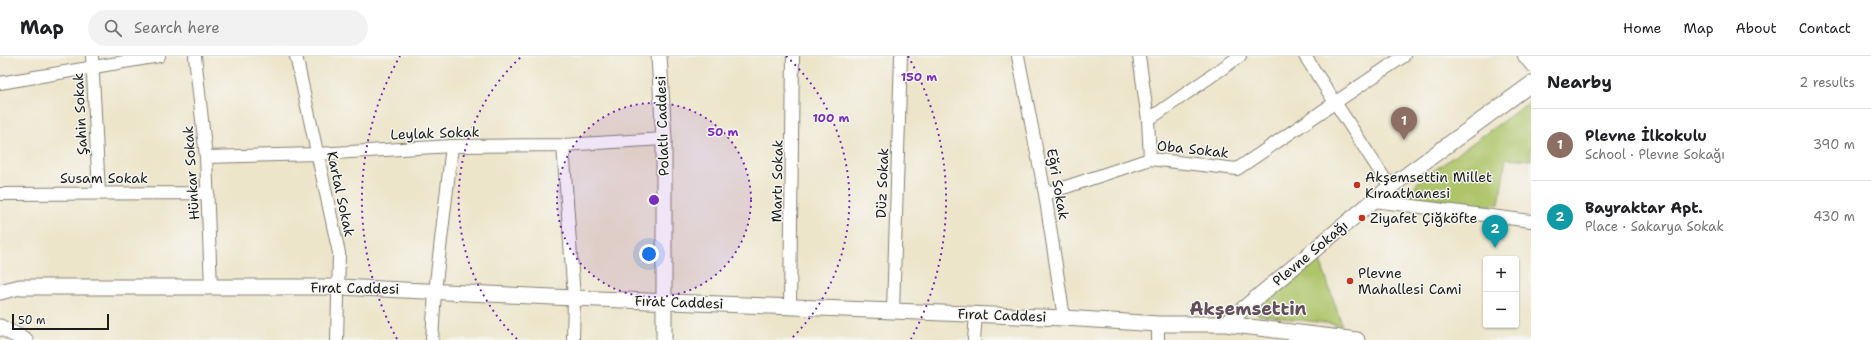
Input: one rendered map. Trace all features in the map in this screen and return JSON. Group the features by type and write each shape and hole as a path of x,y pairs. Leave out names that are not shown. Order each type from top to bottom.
{"street":[{"path":"0,83 92,62 159,56"},
{"name":"Hünkar Sokak","path":"196,56 206,157 211,288"},
{"name":"Kartal Sokak","path":"296,56 339,253 337,340"},
{"name":"Polatlı Caddesi","path":"660,56 664,139 664,340"},
{"name":"Martı Sokak","path":"790,307 793,56"},
{"name":"Düz Sokak","path":"893,311 901,56"},
{"name":"Eğri Sokak","path":"1018,56 1045,194 1064,318"},
{"path":"1139,56 1148,120 1150,159"},
{"path":"1148,120 1240,56"},
{"path":"1305,56 1390,187"},
{"name":"Oba Sokak","path":"1045,194 1150,159 1237,169 1404,56"},
{"path":"1524,56 1531,65"},
{"name":"Şahin Sokak","path":"92,62 100,193"},
{"name":"Plevne Sokağı","path":"1226,324 1390,187 1531,84"},
{"name":"Leylak Sokak","path":"206,157 317,154 452,146 563,144 664,139"},
{"path":"563,144 574,298 573,340"},
{"path":"432,340 435,291 452,146"},
{"name":"Susam Sokak","path":"0,194 208,192"},
{"path":"1374,201 1531,222"},
{"name":"Fırat Caddesi","path":"0,292 20,287 339,287 976,314 1158,324 1226,324 1348,339"},
{"path":"974,340 976,314"},
{"path":"1158,324 1158,340"},
{"path":"0,327 25,340"}],"green space":[{"path":"1531,101 1531,160 1506,158 1499,204 1484,206 1405,196 1418,182"},
{"path":"1319,258 1342,325 1258,315 1257,308"}],"place":[{"name":"Plevne İlkokulu","path":"1404,140"},
{"name":"Akşemsettin Millet Kıraathanesi","path":"1357,185"},
{"name":"Ziyafet Çiğköfte","path":"1362,218"},
{"name":"Bayraktar Apt.","path":"1495,248"},
{"name":"Plevne Mahallesi Cami","path":"1350,281"}],"district":[{"name":"Akşemsettin","path":"1248,309"}]}
